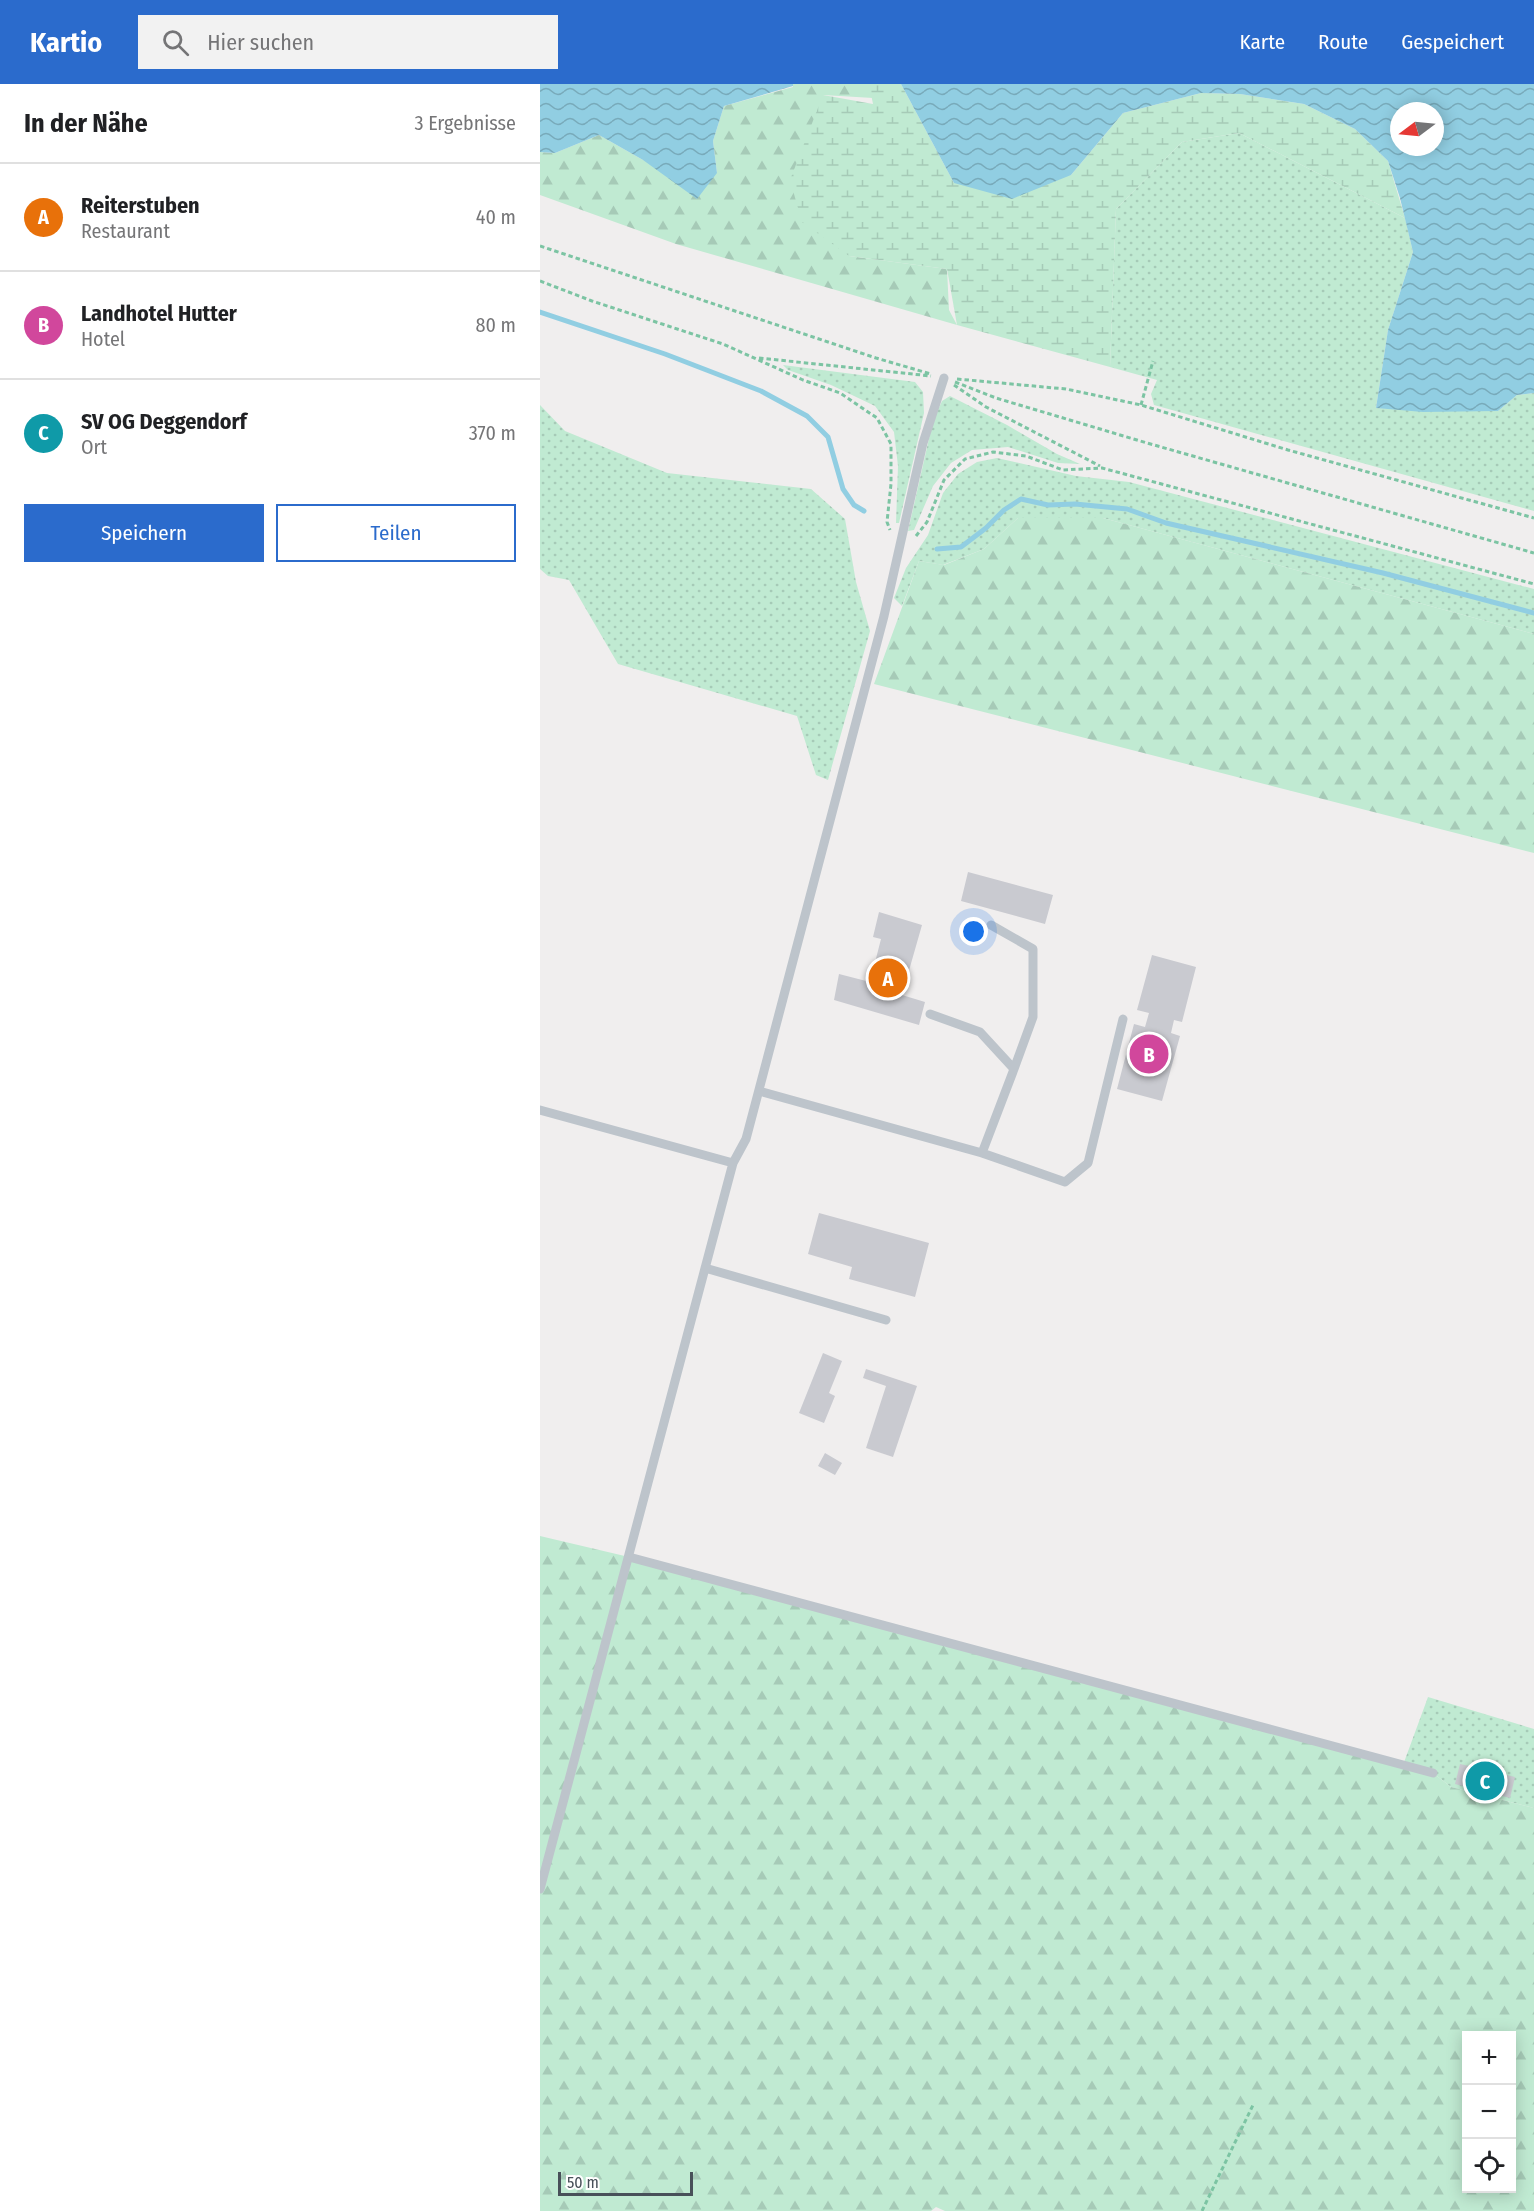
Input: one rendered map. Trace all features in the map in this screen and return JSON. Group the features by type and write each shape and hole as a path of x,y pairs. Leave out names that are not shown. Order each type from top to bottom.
{"lane":[{"path":"540,1888 733,1163 746,1139 759,1091 898,558 922,443 944,378"},
{"path":"982,1153 1033,1017 1033,949 991,925"},
{"path":"930,1014 980,1032 1014,1069"},
{"path":"759,1091 982,1153 1065,1182 1088,1163 1123,1019"},
{"path":"540,1110 733,1163"},
{"path":"705,1268 886,1320"},
{"path":"629,1557 1433,1773"}],"path":[{"path":"540,246 876,358 944,378 996,398 1534,553"},
{"path":"540,281 592,301 723,344 804,380 840,393 877,418 891,444 891,484 887,522 890,531"},
{"path":"1141,405 1153,361"},
{"path":"944,378 1066,388 1141,405 1288,450 1534,518"},
{"path":"898,558 927,522 944,480 965,459 993,452 1026,456 1063,470 1102,468 1534,584"},
{"path":"1202,2211 1253,2104"}],"green space":[{"path":"793,84 870,84 873,98 823,95 849,256 947,269 949,310 957,325 676,244 540,195 540,152 555,153 599,135 643,160 717,173 713,141 724,106 793,87"},
{"path":"869,84 901,84 954,183 1071,175 1123,113 1201,93 1240,94 1304,104 1355,129 1388,161 1405,218 1239,133 1182,142 1116,209 1110,367 957,325 947,269 849,256 802,222 790,180 823,95 873,104"},
{"path":"1239,133 1405,218 1413,252 1388,330 1376,408 1498,411 1517,395 1534,393 1534,511 1154,405 1151,394 1157,380 1110,367 1116,209 1182,142"},
{"path":"783,365 915,382 923,392 924,413 899,523 896,523 898,466 894,432 875,406 831,385 788,370"},
{"path":"950,396 1080,464 1058,463 1008,447 972,450 951,463 933,486 914,530 908,531 933,421 942,401"},
{"path":"540,405 565,431 667,473 811,489 845,519 856,582 870,631 828,780 816,775 797,716 618,664 569,580 548,576 540,569"},
{"path":"997,458 1076,476 1129,482 1534,589 1534,634 1103,518 1018,518 984,549 943,565 919,561 902,606 894,598 906,568 928,535 943,493 958,474 977,462"},
{"path":"1018,518 1103,518 1534,634 1534,853 874,684 919,561 944,565 984,549"},
{"path":"540,1536 629,1557 1433,1773 1451,1787 1534,1808 1534,2211 945,2211 936,2207 931,2211 540,2211"},
{"path":"1428,1697 1534,1729 1534,1808 1451,1787 1433,1773 1403,1765"}],"water":[{"path":"540,84 793,84 793,86 724,106 713,141 717,173 697,199 643,160 599,135 555,153 540,152"},
{"path":"901,84 1534,84 1534,393 1517,395 1498,411 1423,412 1376,408 1388,330 1413,252 1388,161 1355,129 1304,104 1240,94 1201,93 1123,113 1071,175 1012,199 954,183"}],"building":[{"path":"968,872 1053,895 1045,924 961,901"},
{"path":"879,912 922,925 902,995 925,1002 919,1025 834,1000 839,974 870,982 881,939 873,937"},
{"path":"1152,955 1196,967 1182,1022 1174,1020 1171,1033 1180,1036 1162,1101 1117,1089 1134,1024 1145,1027 1149,1013 1137,1010"},
{"path":"819,1213 929,1243 915,1297 849,1279 852,1267 808,1254"},
{"path":"823,1353 842,1361 829,1393 835,1396 824,1423 799,1413"},
{"path":"866,1369 917,1386 893,1457 866,1448 886,1386 863,1378"},
{"path":"825,1453 842,1463 835,1475 818,1466"},
{"path":"1460,1764 1515,1777 1510,1798 1455,1784"}],"waterway":[{"path":"540,312 665,354 761,391 807,416 828,437 843,489 854,505 864,511"},
{"path":"937,549 961,547 986,528 1004,510 1021,499 1048,505 1075,504 1127,509 1166,523 1383,573 1534,613"}],"place":[{"name":"Reiterstuben","path":"888,978"},
{"name":"Landhotel Hutter","path":"1149,1054"},
{"name":"SV OG Deggendorf","path":"1485,1781"}]}
